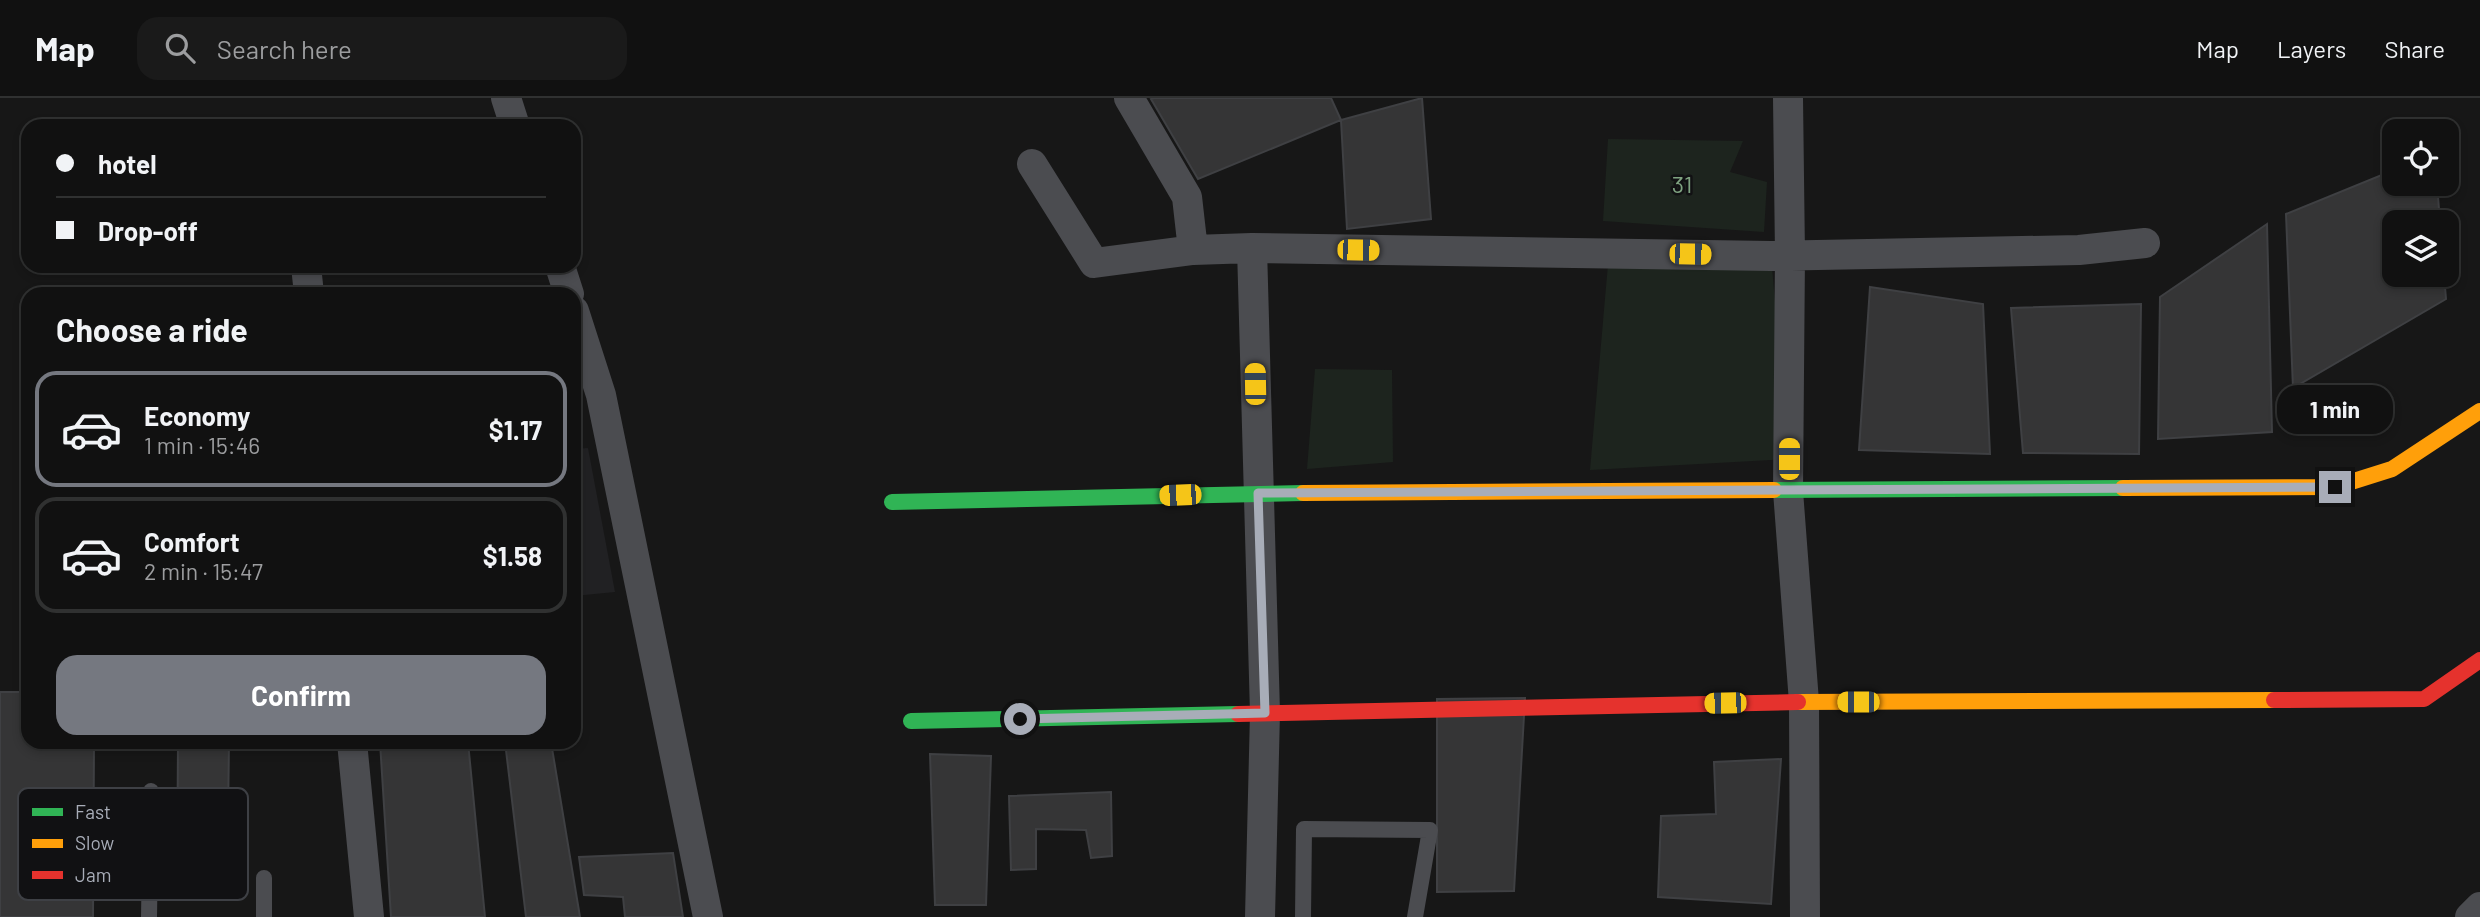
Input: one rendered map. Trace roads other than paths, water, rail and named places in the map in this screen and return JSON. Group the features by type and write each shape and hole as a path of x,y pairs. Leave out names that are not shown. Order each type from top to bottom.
{"street":[{"path":"506,98 513,119"},
{"path":"1788,98 1788,491 1804,702 1805,917"},
{"path":"1139,101 1187,197 1193,250"},
{"path":"1032,163 1094,263 1193,250 1252,248 1790,255 2079,250 2145,243"},
{"path":"1252,248 1265,713 1260,917"},
{"path":"581,333 601,395 708,917"},
{"path":"892,502 1258,493 2335,487 2392,469 2480,411"},
{"path":"911,721 1804,702 2424,699 2480,660"},
{"path":"353,749 369,917"},
{"path":"2470,917 2480,906"}],"lane":[{"path":"1303,917 1304,829 1430,830 1415,917"},
{"path":"264,878 264,917"}],"park label":[{"name":"31","path":"1682,183"}]}
